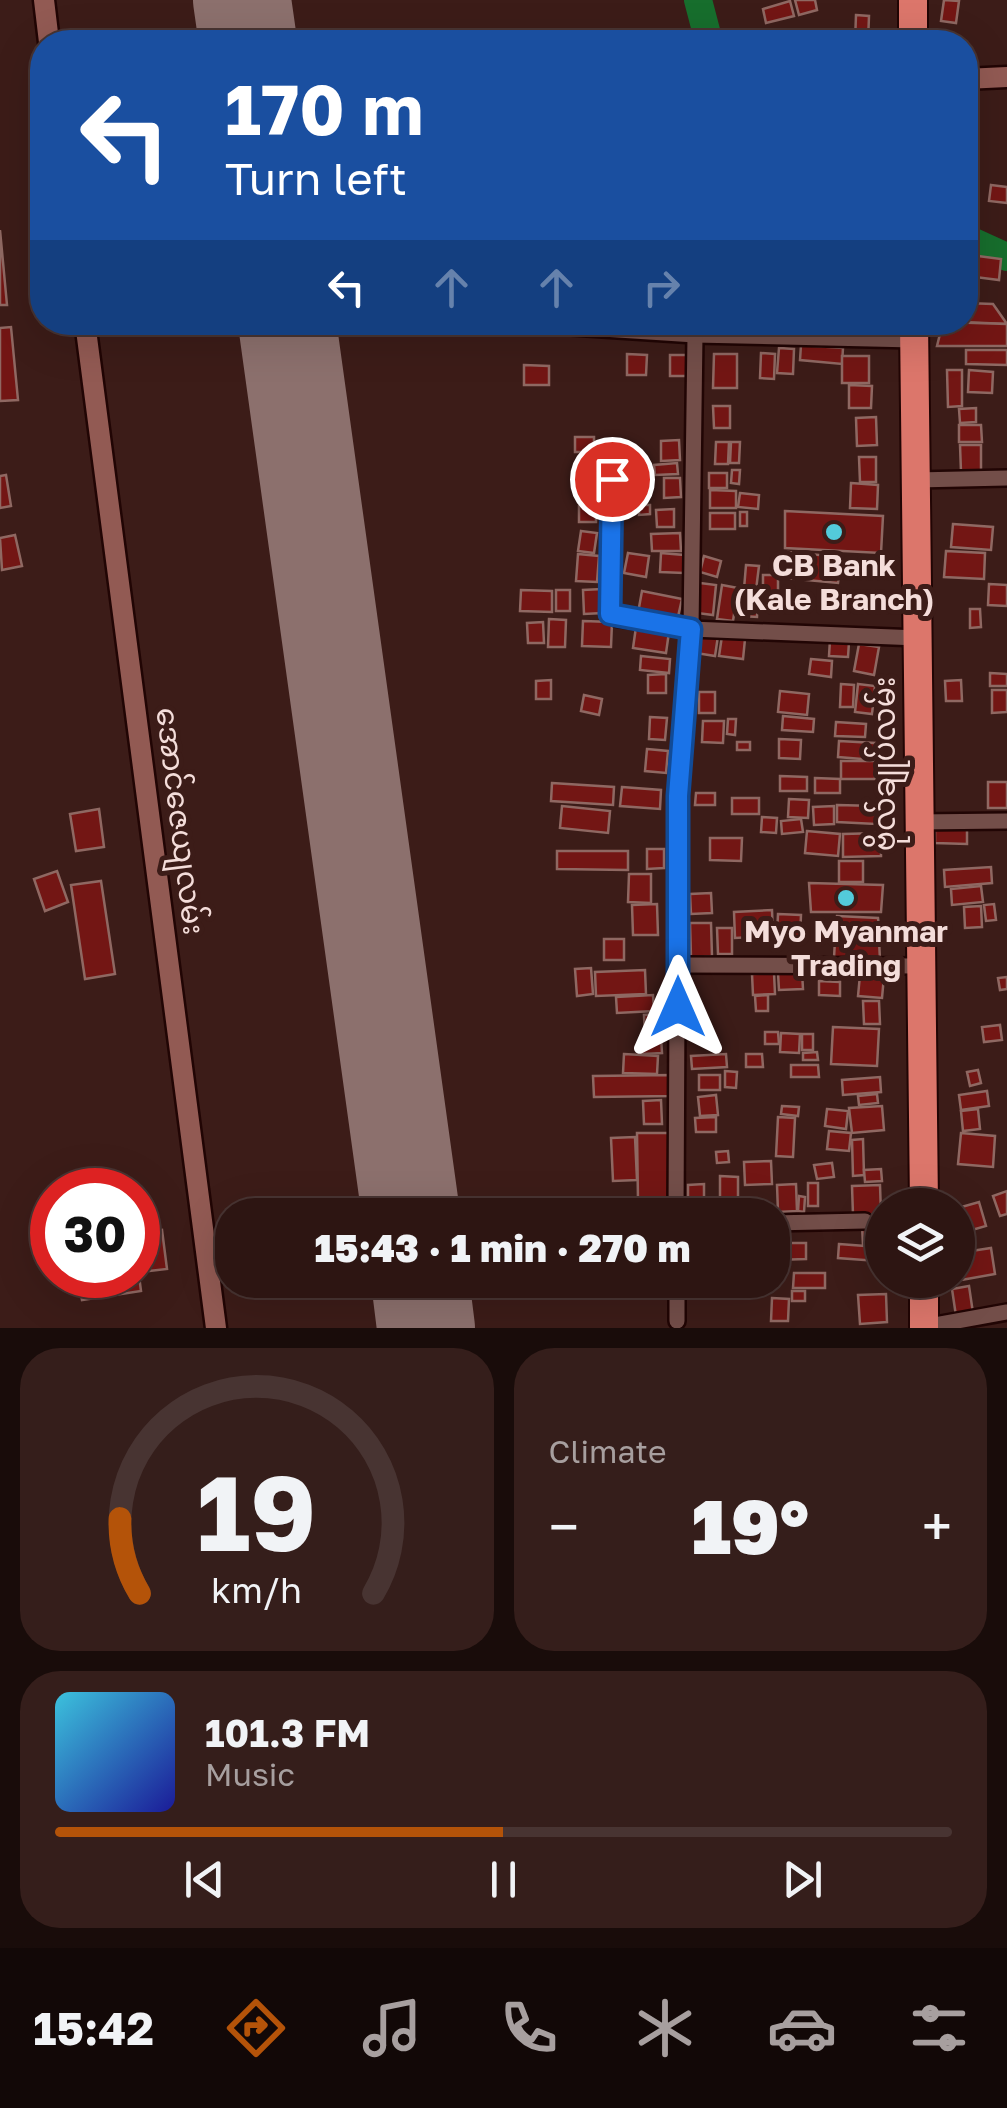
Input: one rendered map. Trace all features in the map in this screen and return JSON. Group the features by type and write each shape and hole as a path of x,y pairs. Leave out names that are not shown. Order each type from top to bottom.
{"highway":[{"path":"913,0 914,30"},
{"name":"ဗိုလ်ချုပ်လမ်း","path":"914,335 916,822 924,1188"},
{"path":"924,1298 924,1328"}],"street":[{"path":"44,0 48,30"},
{"path":"978,79 1007,78"},
{"name":"အောင်ဇေယျလမ်း","path":"87,335 216,1328"},
{"path":"676,1198 678,796 691,629 695,335"},
{"path":"916,480 1007,478"},
{"path":"612,479 610,614 691,629 918,638"},
{"path":"916,822 1007,821"},
{"path":"678,965 919,966"},
{"path":"790,1223 865,1221"},
{"path":"677,1298 678,1321"},
{"path":"924,1328 1007,1312"}],"building":[{"path":"795,0 815,0 817,10 799,15"},
{"path":"944,0 959,1 956,23 941,21"},
{"path":"790,1 794,16 766,23 763,9"},
{"path":"856,15 869,16 868,30 855,30"},
{"path":"991,185 1007,187 1007,203 989,201"},
{"path":"0,230 7,305 0,305"},
{"path":"978,256 1001,259 999,280 978,277"},
{"path":"978,303 993,304 1007,324 978,323"},
{"path":"978,323 1007,324 1007,346 937,346 940,335 978,335"},
{"path":"11,327 18,400 0,401 0,328"},
{"path":"801,345 843,348 842,364 800,360"},
{"path":"779,348 794,349 793,374 777,373"},
{"path":"966,350 1007,350 1007,365 966,364"},
{"path":"761,353 775,354 774,379 760,378"},
{"path":"627,354 647,355 646,375 627,375"},
{"path":"714,354 737,354 737,388 713,388"},
{"path":"670,355 687,355 686,376 670,376"},
{"path":"842,356 869,356 869,383 842,383"},
{"path":"524,365 549,366 549,385 524,385"},
{"path":"947,370 962,370 962,406 948,407"},
{"path":"969,370 993,372 992,393 968,392"},
{"path":"849,385 872,386 871,408 849,408"},
{"path":"713,406 730,406 730,428 714,428"},
{"path":"976,408 976,422 960,423 959,409"},
{"path":"876,417 877,445 857,446 856,418"},
{"path":"959,425 981,425 982,442 959,442"},
{"path":"575,437 594,437 594,452 575,452"},
{"path":"679,440 680,460 661,461 661,441"},
{"path":"716,442 729,442 728,464 715,464"},
{"path":"731,442 740,442 739,463 730,463"},
{"path":"960,445 981,445 981,472 961,472"},
{"path":"859,457 876,457 876,482 860,482"},
{"path":"677,463 678,474 655,475 654,465"},
{"path":"732,470 740,470 739,484 731,483"},
{"path":"709,473 727,473 727,488 709,488"},
{"path":"6,475 11,506 0,508 0,476"},
{"path":"664,478 680,478 681,497 664,498"},
{"path":"851,483 878,485 877,509 850,508"},
{"path":"710,490 736,491 736,508 710,508"},
{"path":"740,493 759,495 758,509 738,507"},
{"path":"639,505 650,505 650,514 639,515"},
{"path":"579,506 596,506 596,522 579,522"},
{"path":"674,509 674,527 657,527 656,510"},
{"name":"CB Bank (Kale Branch)","path":"785,511 883,516 881,553 785,548"},
{"path":"740,512 747,512 747,526 740,526"},
{"path":"710,513 735,513 735,529 710,529"},
{"path":"953,524 993,527 991,550 951,547"},
{"path":"581,531 597,533 594,553 578,551"},
{"path":"680,533 681,551 652,551 651,534"},
{"path":"15,535 22,566 2,570 0,538"},
{"path":"946,551 985,553 984,579 944,577"},
{"path":"788,552 841,557 838,583 786,578"},
{"path":"628,553 649,556 646,577 624,573"},
{"path":"661,553 684,555 684,573 660,572"},
{"path":"578,554 599,556 597,582 576,581"},
{"path":"704,556 721,561 717,577 700,572"},
{"path":"844,559 863,559 863,577 844,577"},
{"path":"746,565 759,566 756,590 744,589"},
{"path":"763,575 778,575 778,592 763,592"},
{"path":"700,583 716,585 713,615 697,613"},
{"path":"989,584 1007,585 1007,606 988,605"},
{"path":"722,585 738,588 733,621 717,619"},
{"path":"602,589 603,613 584,614 583,590"},
{"path":"521,590 552,591 552,612 520,611"},
{"path":"556,590 570,590 570,611 556,611"},
{"path":"642,591 682,599 677,621 638,613"},
{"path":"744,592 758,593 757,617 742,616"},
{"path":"970,609 980,609 981,627 970,628"},
{"path":"549,619 566,620 565,647 548,647"},
{"path":"583,621 612,622 611,647 582,646"},
{"path":"543,622 544,643 528,643 527,623"},
{"path":"636,627 669,632 666,653 633,648"},
{"path":"700,633 718,636 715,656 696,653"},
{"path":"722,636 745,639 743,659 719,656"},
{"path":"830,640 849,642 848,657 829,656"},
{"path":"859,644 879,647 874,675 854,671"},
{"path":"641,656 670,659 669,673 640,670"},
{"path":"811,659 832,661 831,677 809,674"},
{"path":"990,673 1007,674 1007,686 990,686"},
{"path":"666,674 666,693 648,693 648,675"},
{"path":"551,680 551,699 536,699 536,681"},
{"path":"961,680 962,701 946,701 945,681"},
{"path":"841,684 854,685 853,707 840,707"},
{"path":"858,684 875,686 872,714 855,712"},
{"path":"992,690 1007,690 1007,712 992,713"},
{"path":"780,691 809,694 807,715 778,712"},
{"path":"699,692 715,692 715,713 699,713"},
{"path":"584,695 602,699 599,715 581,711"},
{"path":"783,716 814,719 813,732 782,730"},
{"path":"650,717 667,718 665,740 649,739"},
{"path":"728,719 736,719 735,735 727,734"},
{"path":"703,721 724,721 723,743 702,742"},
{"path":"836,722 866,724 865,737 835,736"},
{"path":"779,739 801,740 800,759 779,758"},
{"path":"839,741 875,743 874,760 838,757"},
{"path":"737,742 750,742 750,750 737,750"},
{"path":"647,749 668,751 666,773 645,771"},
{"path":"841,761 876,761 875,779 841,779"},
{"path":"780,776 807,777 807,791 780,791"},
{"path":"815,778 840,779 840,793 815,793"},
{"path":"988,782 1007,782 1007,808 988,808"},
{"path":"552,783 614,787 613,805 551,801"},
{"path":"622,787 661,790 660,809 620,806"},
{"path":"696,793 715,793 715,805 695,805"},
{"path":"732,798 759,798 759,814 732,814"},
{"path":"789,799 809,800 808,818 788,817"},
{"path":"837,805 876,806 876,824 837,822"},
{"path":"562,806 610,811 608,833 560,828"},
{"path":"834,806 834,824 814,825 813,807"},
{"path":"99,809 104,847 76,851 70,814"},
{"path":"762,817 777,818 776,833 761,832"},
{"path":"801,819 803,832 782,834 781,821"},
{"path":"935,827 967,828 967,844 935,843"},
{"path":"807,831 840,834 838,856 805,853"},
{"path":"881,833 881,856 843,857 843,834"},
{"path":"710,838 742,838 741,861 710,860"},
{"path":"647,849 664,849 664,868 647,869"},
{"path":"557,851 628,851 628,870 557,869"},
{"path":"839,861 863,861 863,882 839,882"},
{"path":"991,867 992,883 945,887 944,870"},
{"path":"57,871 68,902 45,911 34,879"},
{"path":"629,874 651,874 651,903 628,902"},
{"path":"101,881 115,974 85,979 71,885"},
{"name":"Myo Myanmar Trading","path":"809,883 883,885 881,912 811,912"},
{"path":"981,886 983,902 952,905 951,889"},
{"path":"711,893 712,913 691,914 690,894"},
{"path":"657,904 658,935 633,935 632,905"},
{"path":"994,904 996,920 986,921 984,905"},
{"path":"981,906 982,927 965,928 964,907"},
{"path":"772,910 773,936 735,938 734,912"},
{"path":"778,914 801,915 800,937 777,936"},
{"path":"837,916 878,918 880,936 835,936"},
{"path":"690,923 711,923 712,956 691,957"},
{"path":"717,928 732,928 732,954 718,954"},
{"path":"604,939 624,939 624,960 604,960"},
{"path":"835,940 879,940 880,960 834,958"},
{"path":"591,968 593,994 577,996 575,969"},
{"path":"645,970 646,994 596,996 595,972"},
{"path":"802,972 803,989 779,990 778,973"},
{"path":"774,973 775,994 753,995 752,974"},
{"path":"860,975 884,976 882,998 858,996"},
{"path":"1007,977 1007,989 1000,990 998,978"},
{"path":"819,981 840,982 840,996 819,995"},
{"path":"653,995 654,1011 617,1013 616,997"},
{"path":"768,995 768,1011 756,1011 755,996"},
{"path":"863,1001 879,1001 880,1024 864,1024"},
{"path":"660,1014 661,1037 645,1038 644,1015"},
{"path":"1000,1025 1002,1040 984,1042 982,1027"},
{"path":"833,1027 879,1029 877,1066 831,1064"},
{"path":"765,1032 778,1032 779,1044 765,1044"},
{"path":"781,1033 800,1034 799,1053 780,1052"},
{"path":"802,1034 813,1034 813,1050 802,1050"},
{"path":"661,1037 662,1053 642,1054 641,1039"},
{"path":"817,1052 818,1060 803,1060 803,1053"},
{"path":"624,1054 658,1056 657,1074 623,1073"},
{"path":"726,1054 727,1067 692,1069 691,1056"},
{"path":"746,1054 762,1054 763,1067 746,1067"},
{"path":"791,1065 818,1065 819,1077 791,1077"},
{"path":"978,1070 981,1083 970,1086 967,1072"},
{"path":"725,1071 737,1072 736,1088 725,1087"},
{"path":"672,1075 672,1096 594,1097 593,1076"},
{"path":"699,1075 720,1075 720,1090 699,1090"},
{"path":"880,1077 881,1092 843,1095 842,1080"},
{"path":"987,1091 989,1106 961,1110 959,1095"},
{"path":"877,1094 878,1103 859,1105 858,1096"},
{"path":"716,1095 718,1115 700,1116 698,1097"},
{"path":"661,1100 662,1124 644,1124 643,1101"},
{"path":"782,1106 799,1107 798,1116 781,1114"},
{"path":"882,1106 884,1130 852,1133 849,1108"},
{"path":"827,1109 848,1111 846,1129 825,1126"},
{"path":"978,1109 980,1129 963,1131 961,1111"},
{"path":"716,1117 716,1132 696,1132 695,1118"},
{"path":"778,1117 795,1118 793,1157 776,1156"},
{"path":"829,1131 851,1133 849,1151 827,1149"},
{"path":"637,1133 670,1133 670,1198 638,1198"},
{"path":"961,1133 995,1136 993,1167 958,1164"},
{"path":"635,1137 637,1180 613,1181 611,1138"},
{"path":"863,1139 864,1175 853,1176 852,1140"},
{"path":"728,1151 729,1162 717,1163 716,1152"},
{"path":"771,1161 772,1184 745,1185 744,1162"},
{"path":"832,1163 834,1177 817,1179 814,1165"},
{"path":"881,1169 882,1181 865,1182 864,1170"},
{"path":"720,1176 738,1177 738,1198 720,1198"},
{"path":"808,1183 818,1183 818,1206 808,1206"},
{"path":"704,1184 704,1198 688,1198 688,1185"},
{"path":"796,1184 797,1211 790,1211 790,1198 777,1198 777,1185"},
{"path":"880,1185 865,1188 865,1215 853,1215 852,1186"},
{"path":"1007,1191 1007,1214 1000,1216 993,1196"},
{"path":"799,1196 805,1197 804,1212 798,1211"},
{"path":"979,1202 986,1226 975,1229 975,1203"},
{"path":"160,1230 167,1269 160,1270"},
{"path":"790,1243 806,1243 806,1259 790,1260"},
{"path":"839,1244 865,1246 865,1260 838,1258"},
{"path":"991,1248 995,1274 975,1278 975,1250"},
{"path":"794,1273 825,1273 825,1288 793,1288"},
{"path":"792,1291 805,1291 805,1301 792,1301"},
{"path":"858,1295 886,1298 887,1322 860,1324"},
{"path":"772,1298 789,1299 788,1321 771,1321"},
{"path":"953,1298 971,1298 973,1313 956,1316"}],"waterway":[{"path":"698,0 706,30"},
{"path":"978,244 1007,257"}],"runway":[{"path":"242,0 246,30"},
{"path":"289,335 409,1198"},
{"path":"422,1298 426,1328"}],"place":[{"name":"CB Bank (Kale Branch)","path":"834,532"},
{"name":"Myo Myanmar Trading","path":"846,898"}],"route":[{"path":"612,479 610,614 691,629 678,796 678,1007"}]}
